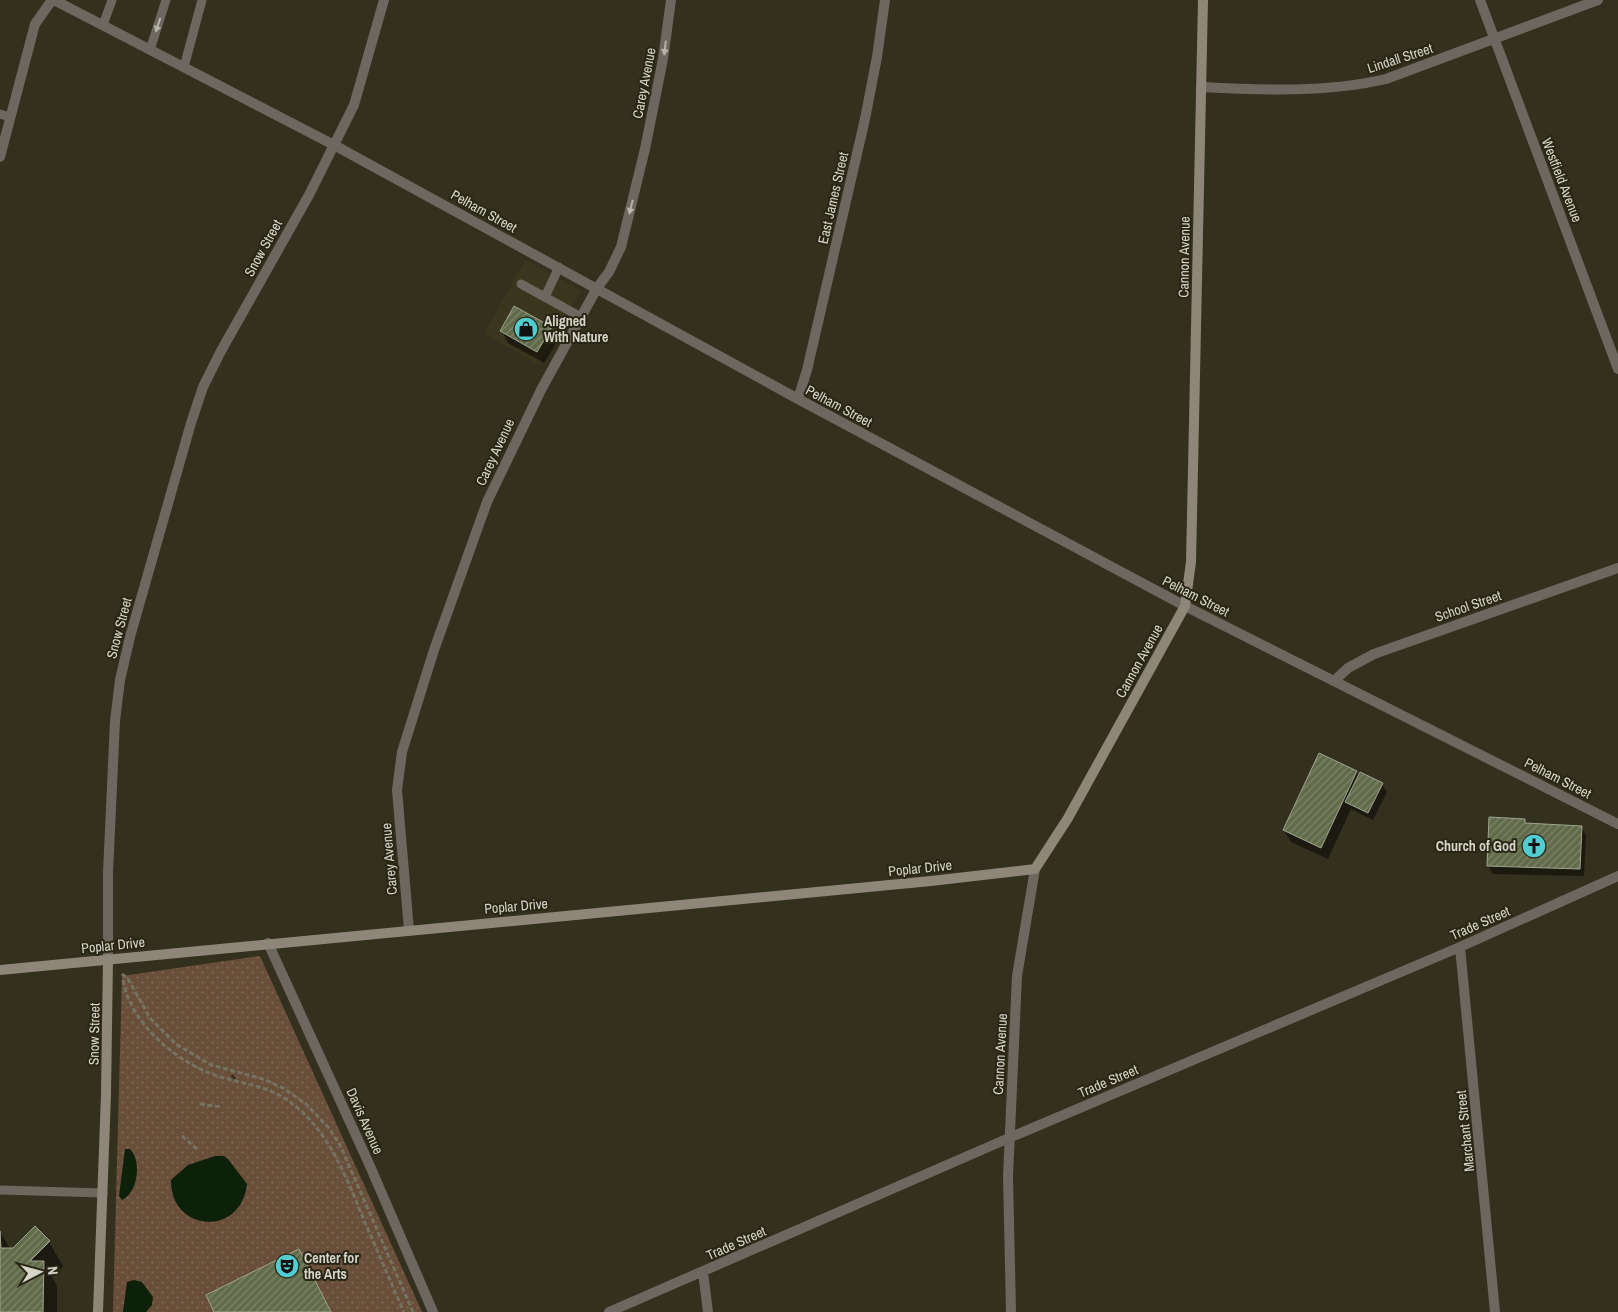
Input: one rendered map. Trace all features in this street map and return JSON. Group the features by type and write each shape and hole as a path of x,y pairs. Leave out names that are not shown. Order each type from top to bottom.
{"street":[{"name":"Pelham Street","path":"53,0 334,145 798,399 1185,606 1618,824"},
{"path":"0,157 35,24 53,0"},
{"name":"Snow Street","path":"98,1312 103,1193 108,873 115,721 120,680 130,637 188,432 203,387 354,105 384,0"},
{"name":"Carey Avenue","path":"409,930 397,790 402,752 437,641 486,502 523,424 580,317 615,261 631,209 663,59 671,0"},
{"name":"East James Street","path":"798,399 807,370 865,119 877,58 885,0"},
{"name":"Cannon Avenue","path":"1011,1312 1008,1176 1017,976 1035,868 1068,818 1185,606 1191,562 1203,0"},
{"name":"Westfield Avenue","path":"1480,0 1618,369"},
{"name":"Lindall Street","path":"1202,86 1332,89 1359,85 1386,79 1598,0"},
{"name":"School Street","path":"1334,681 1348,668 1374,654 1618,568"},
{"name":"Poplar Drive","path":"0,970 921,882 1035,868"},
{"name":"Trade Street","path":"609,1312 1009,1138 1460,948 1618,876"},
{"name":"Davis Avenue","path":"268,943 370,1166 433,1312"},
{"name":"Marchant Street","path":"1460,948 1495,1312"},
{"path":"703,1272 708,1312"}],"lane":[{"path":"103,26 112,0"},
{"path":"150,50 166,0"},
{"path":"184,67 202,0"},
{"path":"0,114 10,117"},
{"path":"545,297 559,267"},
{"path":"521,284 580,317"},
{"path":"0,1190 103,1193"}],"path":[{"path":"410,1306 403,1311 358,1205 321,1132 297,1107 263,1088 208,1073 188,1062 157,1038 136,1012 124,988 122,974 128,979 150,1018 164,1033 192,1055 211,1065 264,1079 283,1088 306,1104 328,1127 340,1145 352,1171 413,1312"},
{"path":"223,1077 225,1068"},
{"path":"244,1082 246,1074"},
{"path":"263,1088 264,1079"},
{"path":"200,1104 221,1107"},
{"path":"321,1132 328,1127"},
{"path":"182,1136 198,1150"},
{"path":"344,1175 352,1171"},
{"path":"358,1205 365,1201"},
{"path":"381,1259 388,1255"}],"shaded area":[{"path":"525,260 581,291 539,365 484,334"},
{"path":"260,956 422,1312 113,1312 122,976"},
{"path":"125,1149 130,1149 134,1154 137,1169 132,1191 122,1200 119,1196"},
{"path":"215,1156 224,1156 228,1159 247,1184 242,1201 232,1213 220,1220 206,1222 193,1218 182,1210 174,1197 171,1180 188,1165"},
{"path":"134,1280 142,1282 153,1297 152,1305 146,1312 123,1312 127,1282"}],"building":[{"name":"Aligned With Nature","path":"514,306 552,327 537,352 500,331"},
{"path":"1319,753 1357,771 1321,848 1283,830"},
{"path":"1360,772 1383,783 1368,813 1345,802"},
{"name":"Church of God","path":"1489,817 1525,819 1525,823 1582,826 1580,869 1487,866"},
{"path":"35,1226 50,1241 30,1261 44,1261 43,1312 0,1312 0,1231 1,1248 13,1248"},
{"name":"Center for the Arts","path":"299,1249 331,1312 214,1312 206,1295"}],"place":[{"name":"Aligned With Nature","path":"526,329"},
{"name":"Church of God","path":"1534,846"},
{"name":"Center for the Arts","path":"287,1266"}]}
